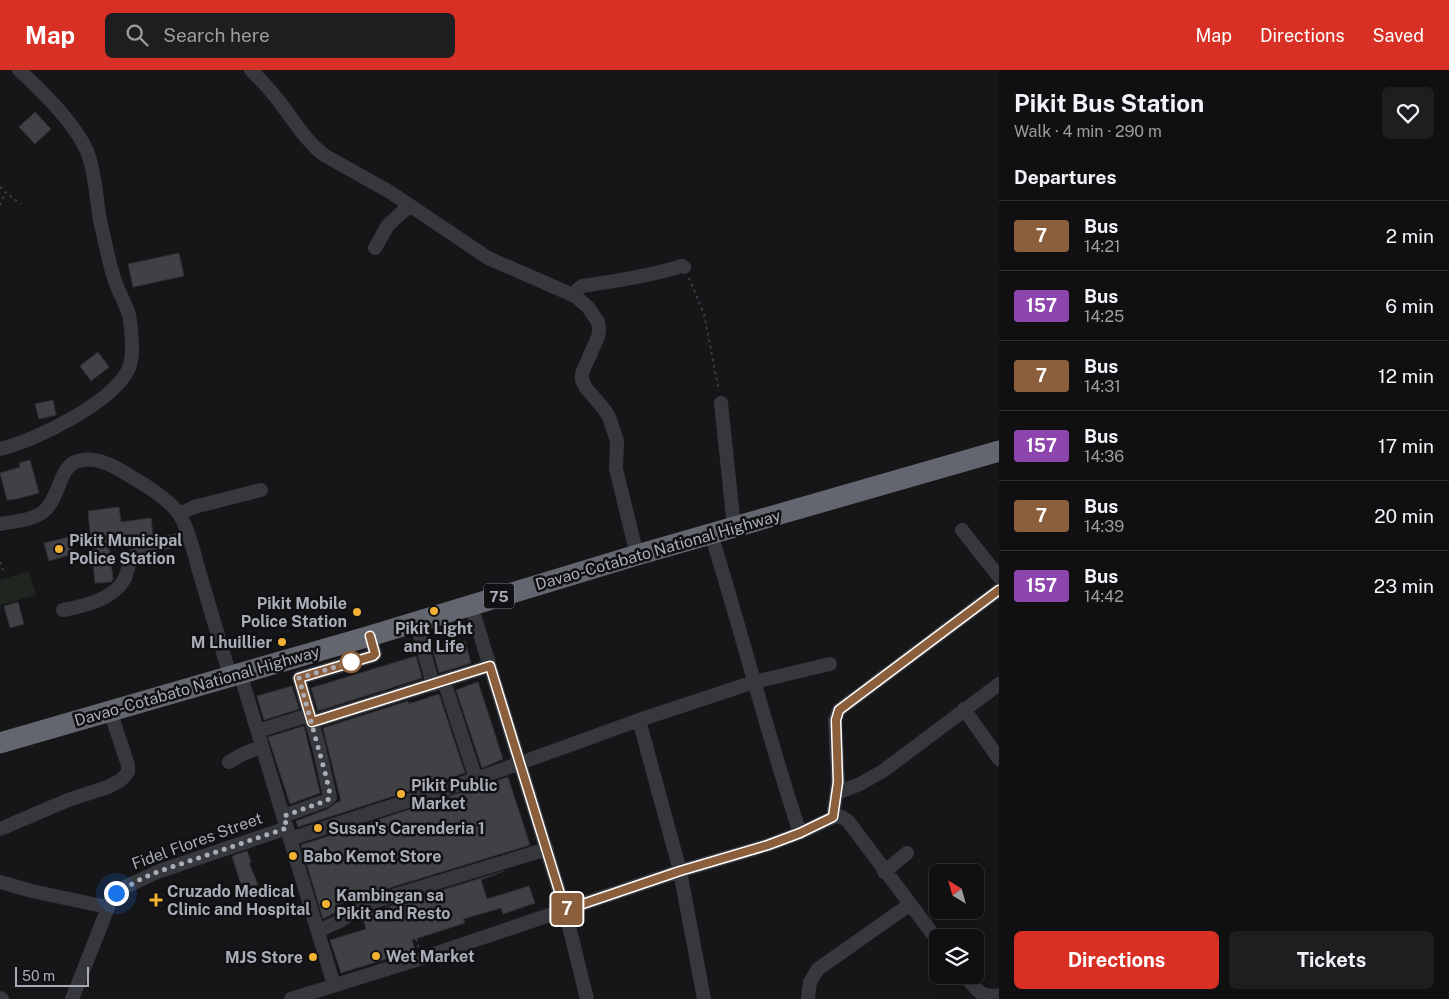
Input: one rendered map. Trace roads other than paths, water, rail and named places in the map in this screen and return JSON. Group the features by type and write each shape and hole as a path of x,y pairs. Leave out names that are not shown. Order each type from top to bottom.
{"highway":[{"name":"Davao-Cotabato National Highway","path":"0,743 235,675 316,662 370,636 637,555 999,451"}],"street":[{"path":"0,449 61,425 89,408 124,377 132,356 129,316 109,258 100,222 92,168 87,151 74,131 55,108 19,70"},
{"path":"251,70 272,92 315,148 390,192 488,258 575,296 588,307 598,322 598,337 582,373 582,380 586,388 604,409 617,440 616,469 637,555"},
{"path":"375,248 384,230 393,219 409,206"},
{"path":"575,296 582,286 627,280 684,267"},
{"path":"721,403 734,527"},
{"path":"0,524 30,518 46,510 54,498 67,468 73,463 81,461 98,461 112,465 139,481 170,504 179,514 189,538 235,675 258,731 334,985"},
{"path":"179,514 194,508 261,490"},
{"path":"962,530 999,577"},
{"path":"711,534 771,744 800,833"},
{"path":"63,610 96,602 115,590 125,578 132,558 140,552 154,546 189,538"},
{"path":"833,817 837,793 836,720 838,712 999,590"},
{"path":"471,605 547,848 565,910 587,999"},
{"path":"416,622 476,779"},
{"path":"287,828 330,797 319,747 299,678 316,662"},
{"path":"287,828 324,829 476,779 639,720 754,682 830,664"},
{"path":"258,731 311,719 408,692 490,666"},
{"path":"837,793 860,784 883,771 999,684"},
{"path":"964,710 999,759"},
{"path":"0,829 68,800 108,787 121,780 128,772 128,765 110,711"},
{"path":"639,720 680,871 704,999"},
{"path":"229,762 262,746"},
{"path":"291,999 422,958 680,871 768,845 800,833 833,817 842,817 848,821 884,872 929,930"},
{"name":"Fidel Flores Street","path":"72,999 107,907 116,893 141,879 287,828"},
{"path":"318,931 340,921 349,913 371,902 547,848"},
{"path":"884,872 907,853"},
{"path":"0,882 107,907"},
{"path":"808,999 810,982 818,969 909,905"},
{"path":"972,984 985,998 999,995"}],"place":[{"name":"Pikit Municipal Police Station","path":"59,549"},
{"name":"Pikit Light and Life","path":"434,611"},
{"name":"Pikit Mobile Police Station","path":"357,612"},
{"name":"M Lhuillier","path":"282,642"},
{"name":"Pikit Public Market","path":"401,794"},
{"name":"Susan's Carenderia 1","path":"318,828"},
{"name":"Babo Kemot Store","path":"293,856"},
{"name":"Cruzado Medical Clinic and Hospital","path":"156,900"},
{"name":"Kambingan sa Pikit and Resto","path":"326,904"},
{"name":"Wet Market","path":"376,956"},
{"name":"MJS Store","path":"313,957"}]}
